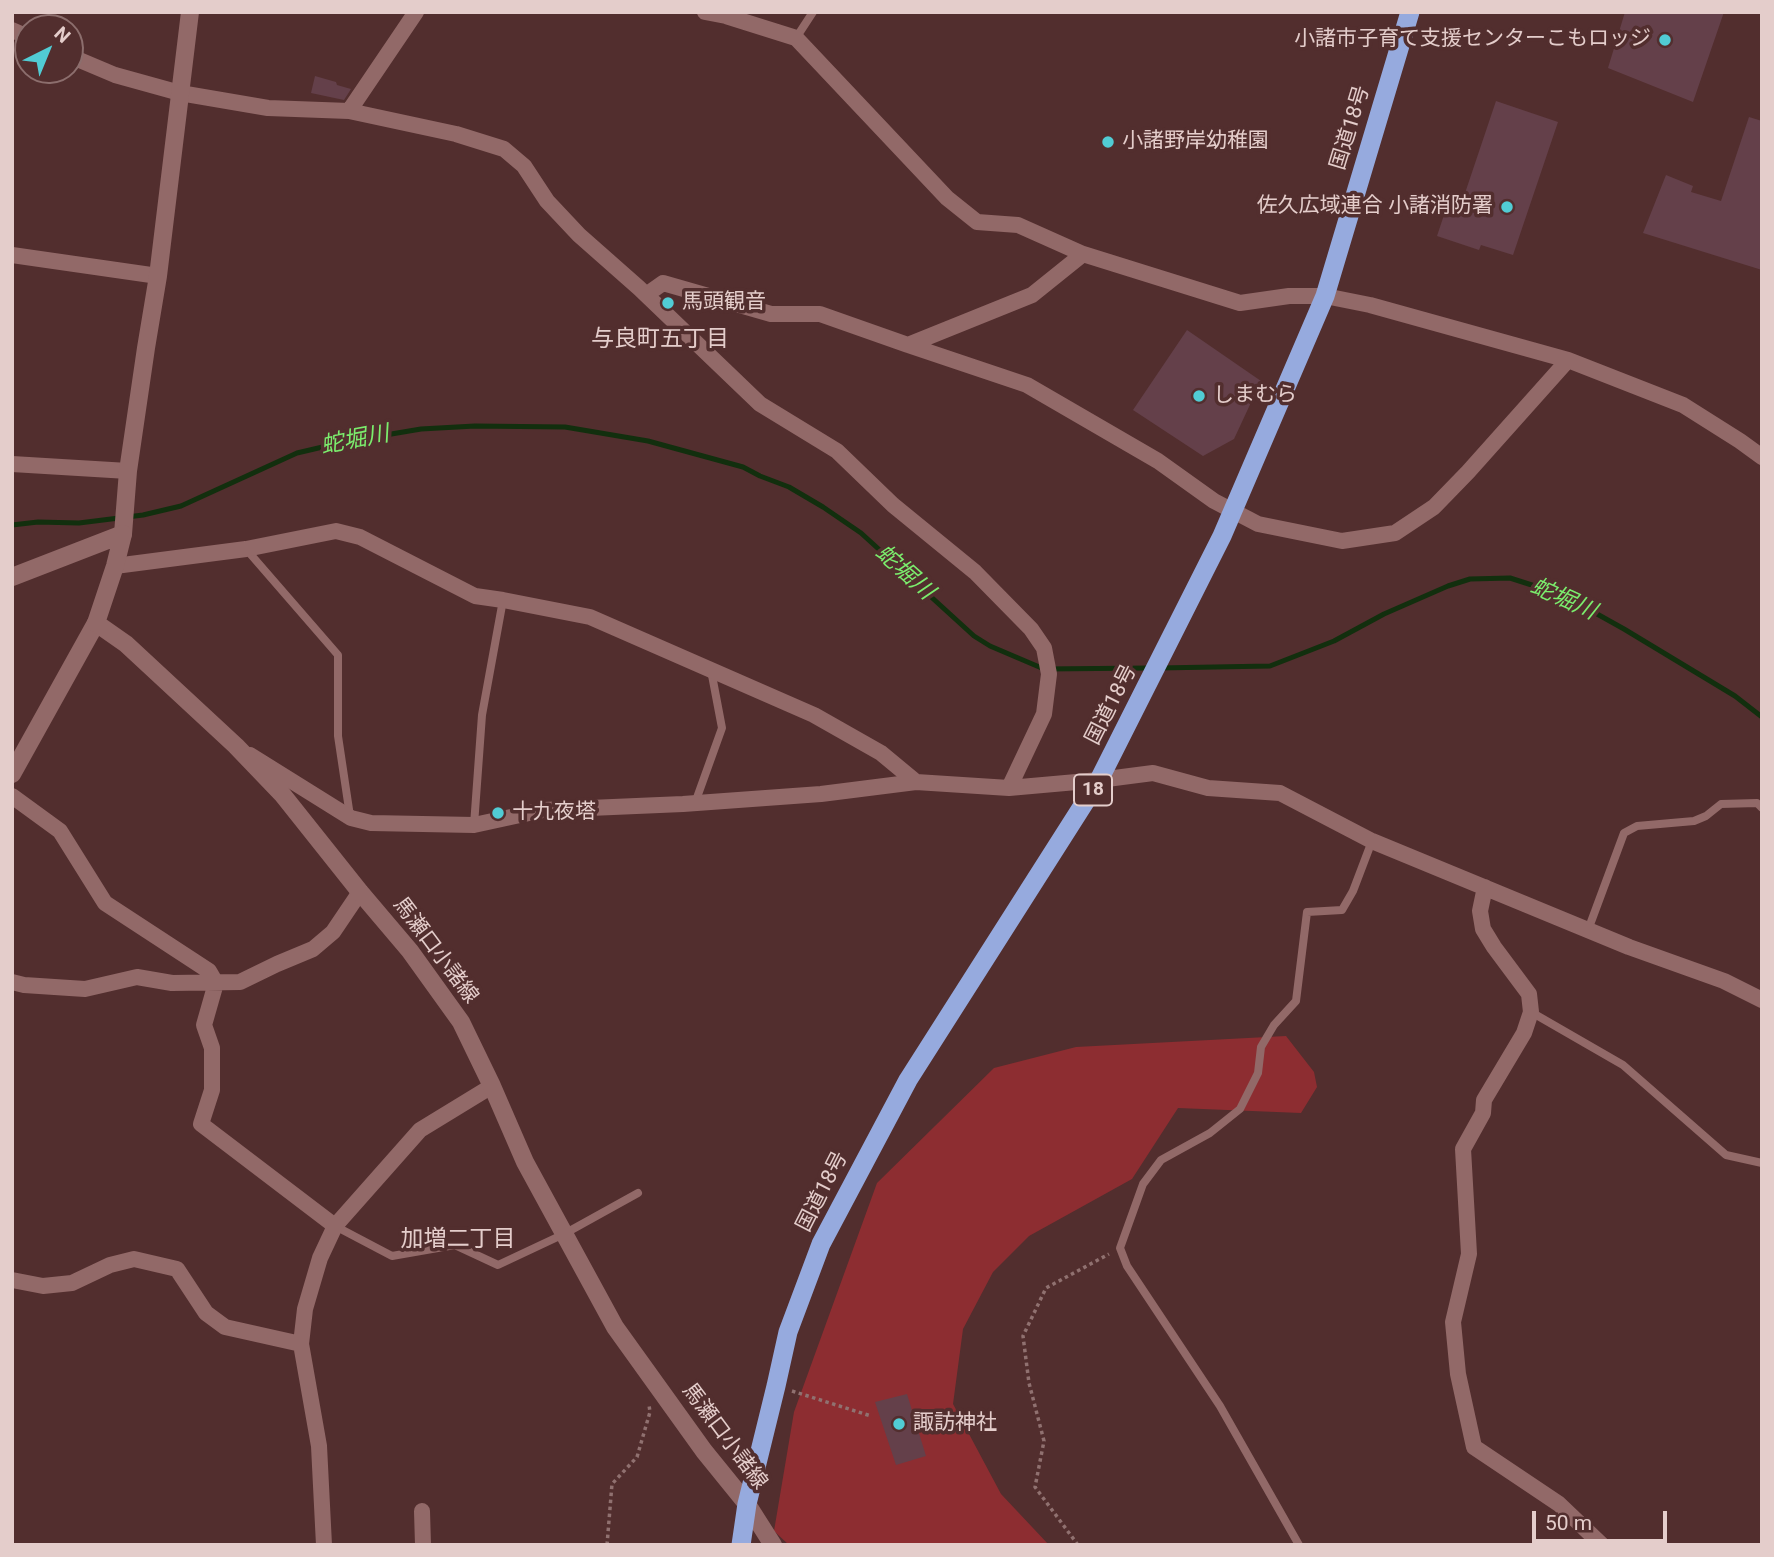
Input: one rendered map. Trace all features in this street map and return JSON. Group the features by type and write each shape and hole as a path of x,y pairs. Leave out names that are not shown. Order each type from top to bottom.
{"highway":[{"name":"国道18号","path":"741,1545 747,1504 788,1332 821,1244 908,1080 1099,780 1222,536 1325,296 1410,12"}],"main road":[{"path":"12,774 96,623 123,534 128,471 158,276 190,12"},
{"path":"12,577 123,534"},
{"name":"馬瀬口小諸線","path":"96,623 126,644 236,746 282,794 411,951 461,1022 524,1162 615,1327 704,1451 747,1504 773,1545"}],"street":[{"path":"349,111 416,12"},
{"path":"705,12 796,38 947,198 977,222 1018,225 1083,254 1240,303 1289,296 1325,296 1568,359 1683,405 1762,457"},
{"path":"84,62 115,75 180,93 268,108 349,111 456,134 503,149 524,166 547,201 579,235 760,404 837,451 893,505 975,572 1031,629 1044,648 1049,674 1044,714 1009,788"},
{"path":"908,345 1032,295 1083,254"},
{"path":"12,255 158,276"},
{"path":"646,295 663,283 771,314 820,314 1027,385 1158,461 1214,501 1258,524 1342,541 1395,533 1434,507 1568,359"},
{"path":"12,464 128,471"},
{"path":"115,566 246,549 336,531 360,537 475,596 590,617 814,715 881,753 916,782"},
{"path":"236,746 351,818 371,823 474,825 543,810 821,794 916,782 1009,788 1153,773 1208,788 1280,793 1372,841 1629,947 1724,981 1762,1000"},
{"path":"12,796 60,831 105,903 209,971 216,983 204,1025 212,1048 212,1090 201,1124 335,1226"},
{"path":"1485,887 1480,911 1483,929 1529,994 1531,1012 1524,1034 1484,1100 1483,1113 1463,1149 1469,1254 1453,1322 1458,1374 1474,1447 1559,1504 1602,1545"},
{"path":"12,982 85,989 137,977 172,983 240,982 313,949 333,932 360,892"},
{"path":"324,1545 319,1446 301,1344 305,1309 320,1258 335,1226 420,1130 492,1086"},
{"path":"12,1280 43,1286 72,1283 110,1265 134,1259 177,1269 206,1312 225,1327 301,1344"},
{"path":"422,1511 423,1545"}],"lane":[{"path":"796,38 813,12"},
{"path":"246,549 338,655 338,736 351,818"},
{"path":"474,825 482,715 503,600"},
{"path":"695,803 722,728 711,670"},
{"path":"1588,930 1624,834 1637,826 1694,821 1706,816 1721,804 1757,803 1762,808"},
{"path":"1299,1545 1220,1406 1127,1266 1120,1248 1143,1184 1161,1160 1210,1133 1240,1109 1258,1073 1261,1047 1274,1025 1296,1001 1307,912 1342,909 1353,891 1372,841"},
{"path":"1531,1012 1623,1065 1726,1155 1762,1163"},
{"path":"335,1226 392,1256 455,1245 498,1265 564,1234 638,1193"}],"path":[{"path":"1079,1545 1035,1487 1044,1441 1029,1383 1023,1336 1046,1288 1120,1248"},
{"path":"776,1386 871,1416"},
{"path":"607,1545 612,1485 637,1457 650,1412 648,1401"}],"shaded area":[{"path":"1286,1036 1314,1072 1317,1087 1301,1113 1178,1108 1132,1179 1029,1236 993,1272 963,1329 953,1404 1001,1494 1049,1545 789,1545 774,1531 794,1412 877,1183 994,1068 1076,1047"}],"building":[{"name":"小諸市子育て支援センターこもロッジ","path":"1625,12 1724,12 1693,102 1608,68"},
{"path":"315,76 351,89 344,100 311,93"},
{"path":"1496,101 1558,122 1513,255 1481,245 1479,250 1437,236 1449,200 1461,205"},
{"path":"1749,117 1762,121 1762,270 1643,233 1666,175 1693,186 1691,192 1721,201"},
{"name":"しまむら","path":"1187,330 1261,381 1234,439 1203,456 1133,410"},
{"name":"諏訪神社","path":"907,1394 926,1456 896,1465 875,1402"}],"waterway":[{"name":"蛇堀川","path":"12,525 38,522 79,523 143,515 181,506 297,453 344,442 421,429 475,426 565,427 648,441 743,467 789,487 861,533 974,636 990,646 1044,669 1150,668"},
{"name":"蛇堀川","path":"1159,668 1270,666 1334,641 1384,614 1448,586 1470,579 1510,578 1563,595 1735,696 1762,717"}],"place":[{"name":"小諸市子育て支援センターこもロッジ","path":"1665,40"},
{"name":"小諸野岸幼稚園","path":"1108,142"},
{"name":"佐久広域連合 小諸消防署","path":"1507,207"},
{"name":"馬頭観音","path":"668,303"},
{"name":"しまむら","path":"1199,396"},
{"name":"十九夜塔","path":"498,813"},
{"name":"諏訪神社","path":"899,1424"}],"district":[{"name":"与良町五丁目","path":"660,340"},
{"name":"加増二丁目","path":"458,1240"}]}
